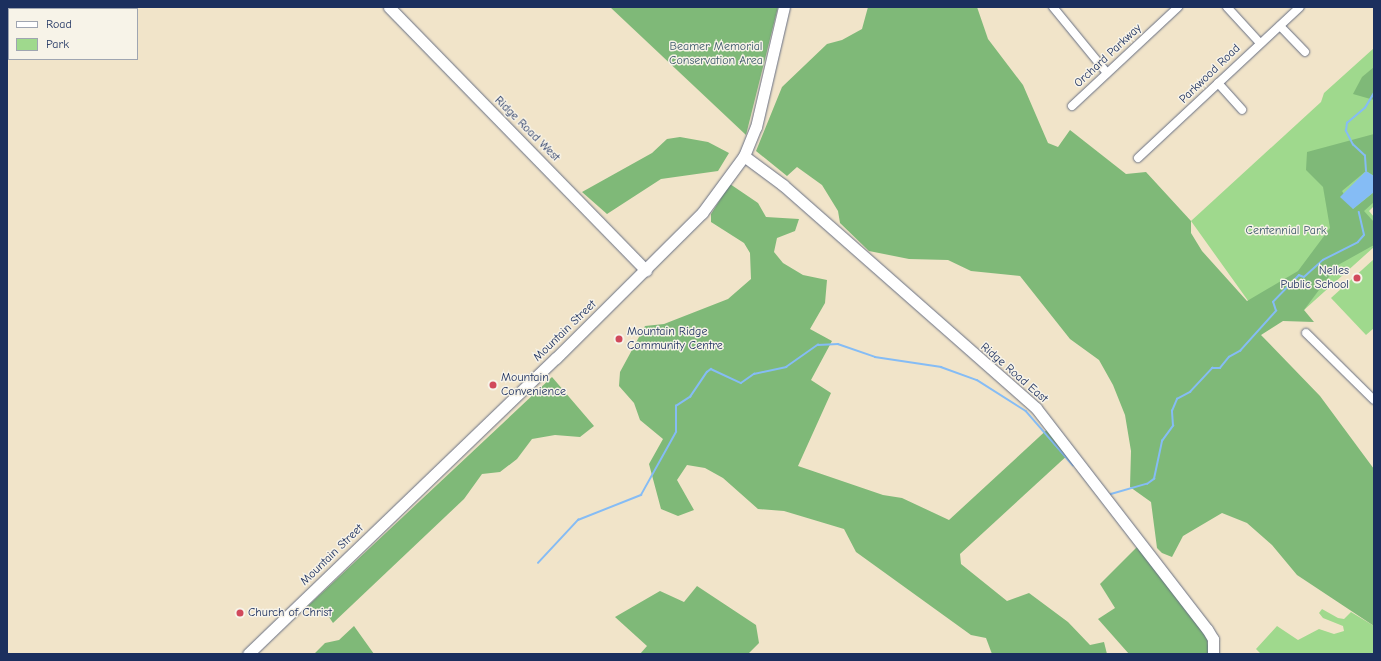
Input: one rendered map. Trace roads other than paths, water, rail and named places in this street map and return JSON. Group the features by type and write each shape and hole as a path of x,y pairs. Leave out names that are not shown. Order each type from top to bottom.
{"main road":[{"name":"Ridge Road West","path":"389,7 646,270"},
{"name":"Mountain Street","path":"248,654 646,270 702,213 744,156 756,127 784,7"},
{"name":"Ridge Road East","path":"744,156 783,185 1036,408 1207,629 1213,639 1213,654"}],"street":[{"path":"1052,7 1107,73"},
{"name":"Orchard Parkway","path":"1072,106 1178,7"},
{"path":"1226,7 1260,43"},
{"name":"Parkwood Road","path":"1138,158 1300,7"},
{"path":"1280,26 1305,52"},
{"path":"1218,83 1242,110"},
{"path":"1306,333 1374,400"}],"water":[{"path":"1366,171 1374,176 1374,192 1353,209 1340,197"}],"waterway":[{"path":"1366,171 1365,156 1353,145 1346,131 1347,123 1365,108 1374,93"},
{"path":"1111,494 1147,484 1154,479 1162,441 1173,426 1172,411 1177,399 1190,392 1212,368 1220,368 1229,357 1240,351 1276,311 1273,302 1299,275 1304,277 1323,260 1358,242 1364,235 1359,213"},
{"path":"538,563 578,520 641,495 676,432 676,406 690,397 707,372 711,369 741,383 754,374 786,367 818,345 838,344 875,357 941,367 977,380 1026,411 1073,465"}],"place":[{"name":"Nelles Public School","path":"1357,278"},
{"name":"Mountain Ridge Community Centre","path":"619,339"},
{"name":"Mountain Convenience","path":"493,385"},
{"name":"Church of Christ","path":"240,613"}],"park label":[{"name":"Beamer Memorial Conservation Area","path":"716,54"},
{"name":"Centennial Park","path":"1286,231"}]}
